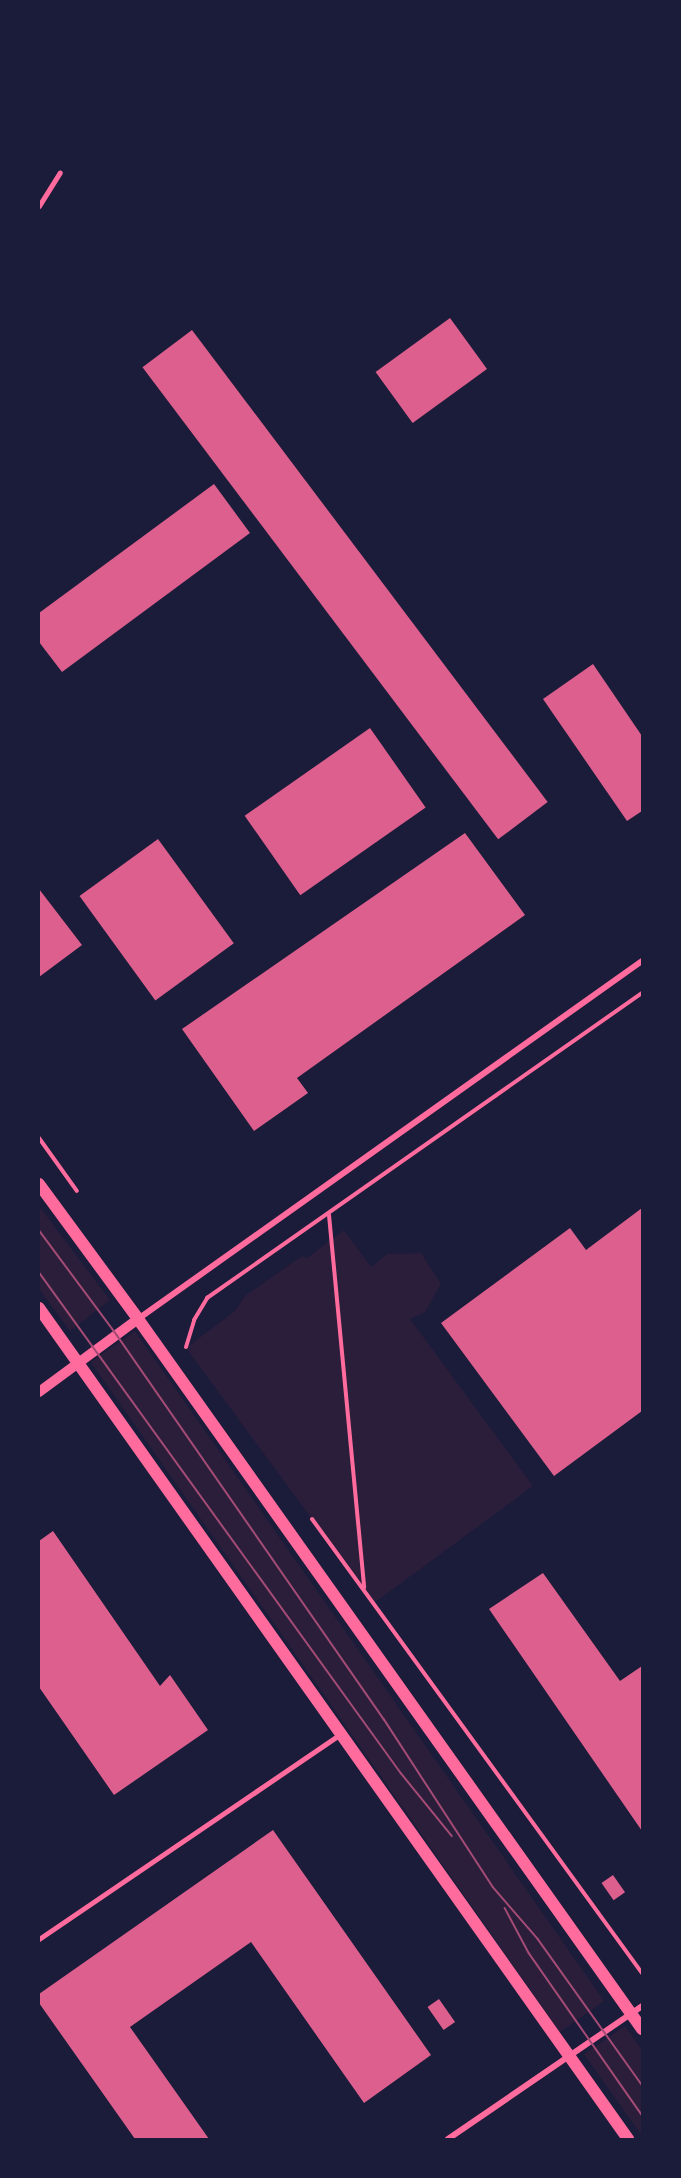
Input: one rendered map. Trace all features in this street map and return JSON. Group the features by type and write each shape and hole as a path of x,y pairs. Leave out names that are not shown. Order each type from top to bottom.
{"main road":[{"path":"39,1184 138,1319 642,2029"},
{"path":"39,1308 80,1362 628,2139"}],"street":[{"path":"39,1392 138,1319 642,961"},
{"path":"448,2139 642,2006"}],"lane":[{"path":"39,206 60,173"},
{"path":"39,1939 342,1734"}],"path":[{"path":"186,1348 194,1320 207,1298 642,993"},
{"path":"39,1138 79,1194"},
{"path":"329,1214 364,1589"},
{"path":"180,1339 193,1357"},
{"path":"309,1515 642,1973"}],"shaded area":[{"path":"39,1206 110,1300 70,1331 39,1289"},
{"path":"344,1230 371,1267 387,1254 421,1253 441,1284 425,1312 410,1319 533,1486 374,1603 186,1348 235,1311 245,1296 302,1256 307,1258"},
{"path":"135,1331 604,2001 560,2032 91,1362"},
{"path":"625,2026 642,2050 642,2136 584,2054"}],"building":[{"path":"450,318 487,369 413,423 376,372"},
{"path":"192,330 548,802 498,839 142,367"},
{"path":"214,484 250,533 62,672 39,642 39,613"},
{"path":"593,664 642,736 642,811 627,821 543,699"},
{"path":"370,728 426,807 300,895 245,816"},
{"path":"465,833 525,915 297,1078 308,1093 254,1131 182,1029"},
{"path":"158,839 234,943 155,1000 80,896"},
{"path":"39,889 82,945 39,977"},
{"path":"642,1208 642,1411 554,1476 441,1323 570,1228 586,1250"},
{"path":"53,1531 160,1686 170,1675 208,1730 114,1795 39,1687 39,1541"},
{"path":"543,1573 620,1681 642,1666 642,1831 489,1609"},
{"path":"273,1830 431,2055 364,2103 251,1942 130,2027 209,2139 135,2139 39,2003 39,1994"},
{"path":"613,1875 625,1892 614,1900 602,1883"},
{"path":"439,1999 455,2022 444,2030 428,2007"}],"tram line":[{"path":"39,1230 117,1335 384,1719 493,1887 538,1939 642,2085"},
{"path":"39,1272 401,1773 452,1836"},
{"path":"505,1908 529,1953 642,2115"}]}
